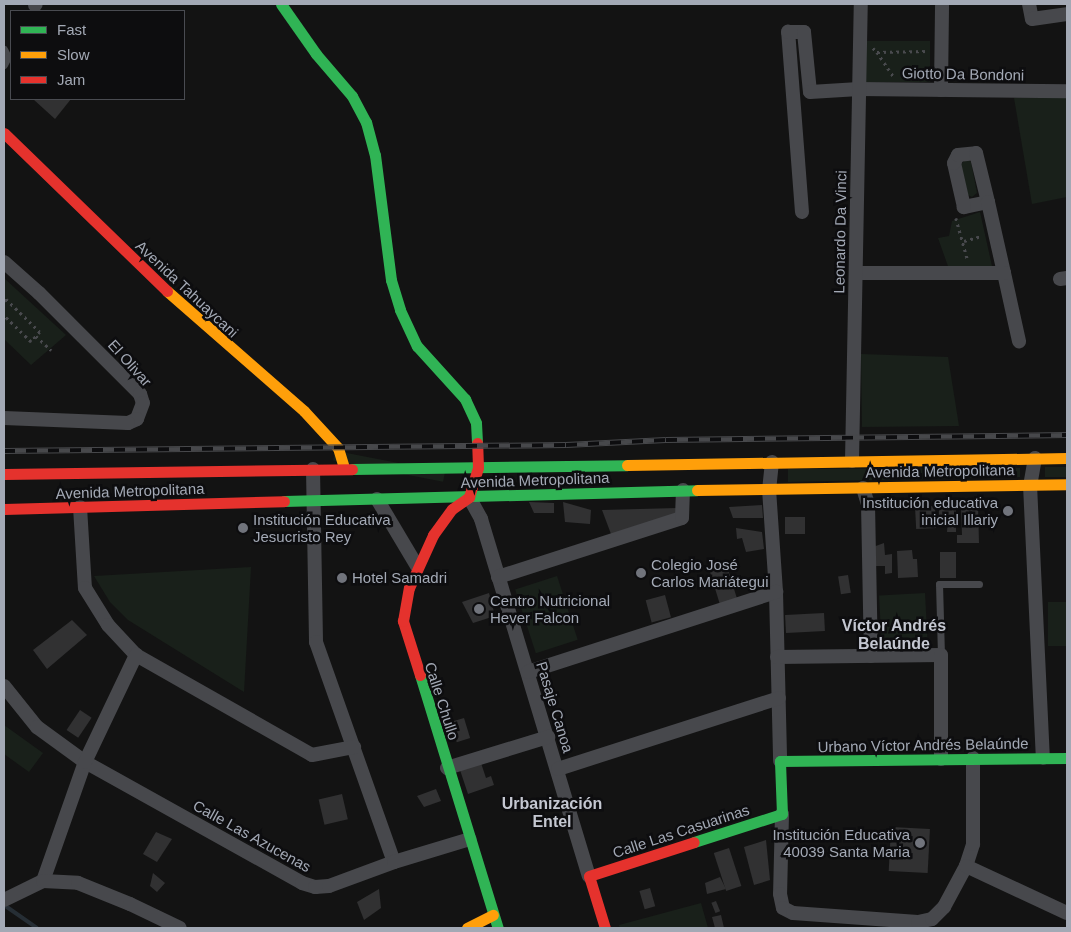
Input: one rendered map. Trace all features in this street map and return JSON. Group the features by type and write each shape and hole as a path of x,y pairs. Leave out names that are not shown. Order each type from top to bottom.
{"main road":[{"path":"281,4 316,54 352,96 366,122 375,155 391,280 400,310 418,346 465,399 476,423 478,467 469,497"},
{"name":"Avenida Tahuaycani","path":"4,133 167,291 304,412 338,448 344,468"},
{"name":"Avenida Metropolitana","path":"4,474 1067,458"},
{"name":"Avenida Metropolitana","path":"4,509 683,490 1067,484"},
{"name":"Calle Chullo","path":"469,497 452,509 433,535 417,566 404,606 402,622 498,928"},
{"name":"Urbano Víctor Andrés Belaúnde","path":"780,761 1067,758"},
{"path":"780,761 782,814"},
{"name":"Calle Las Casuarinas","path":"589,876 782,814"},
{"name":"Pasaje Canoa","path":"589,876 605,928"},
{"path":"467,928 493,914"}],"street":[{"name":"Leonardo Da Vinci","path":"852,461 861,4"},
{"path":"941,90 942,4"},
{"path":"1029,4 1032,18 1067,14"},
{"name":"Giotto Da Bondoni","path":"802,212 788,32 804,32 810,92 859,89 1067,91"},
{"path":"988,202 1019,341"},
{"name":"El Olivar","path":"4,262 133,387 143,403 137,419 128,423 4,418"},
{"path":"856,273 1004,274"},
{"path":"1035,458 1030,485 1043,758"},
{"path":"772,462 769,489 776,592 780,761"},
{"path":"313,469 316,642 394,862"},
{"path":"863,488 868,504 871,656"},
{"path":"498,577 682,518 683,490"},
{"name":"Pasaje Canoa","path":"469,497 481,519 589,876"},
{"path":"377,499 417,566"},
{"path":"80,507 84,588 108,625 136,655 312,755 354,747"},
{"path":"528,672 776,592"},
{"path":"43,881 85,762 136,655"},
{"path":"778,657 941,655 941,759"},
{"name":"Calle Las Azucenas","path":"4,686 37,727 85,762 302,883 315,887 329,886 394,862 470,839"},
{"path":"558,769 779,698"},
{"path":"447,768 548,737"},
{"path":"782,814 780,894 783,908 793,914 918,922 932,919 944,907 966,866 974,844 973,758"},
{"path":"966,866 1066,907"},
{"path":"4,900 43,881 78,883 130,904 180,928"}],"lane":[{"path":"4,48 8,57 4,65"},
{"path":"941,655 939,584 979,584"}],"path":[{"path":"871,46 885,60 894,83"},
{"path":"877,52 932,51 932,59"},
{"path":"956,217 964,241 969,270"},
{"path":"964,241 986,235"},
{"path":"4,301 6,299 40,332 31,342 4,316"},
{"path":"36,336 51,350"}],"shaded area":[{"path":"866,41 930,41 930,82 866,82"},
{"path":"1014,98 1067,98 1067,197 1032,204"},
{"path":"967,159 971,162 977,193 972,197 968,195 961,164"},
{"path":"980,212 992,266 949,269 938,238 949,236 952,221"},
{"path":"4,278 66,335 31,365 4,339"},
{"path":"861,354 948,357 959,426 862,427"},
{"path":"335,451 445,472 443,482 333,460"},
{"path":"1045,467 1067,467 1067,477 1045,477"},
{"path":"1020,468 1020,477 788,482 788,469"},
{"path":"251,567 244,692 128,620 110,602 94,576"},
{"path":"557,576 578,640 536,653 515,590"},
{"path":"925,593 927,637 881,639 879,595"},
{"path":"1048,602 1067,602 1067,646 1048,646"},
{"path":"4,725 43,753 29,772 4,754"},
{"path":"701,903 708,928 620,928 619,925"}],"building":[{"path":"34,100 70,100 55,119"},
{"path":"529,502 554,503 554,513 534,513"},
{"path":"563,502 591,510 590,524 565,522"},
{"path":"939,503 956,503 956,532 947,532 948,519 939,519"},
{"path":"762,505 763,518 733,518 729,507"},
{"path":"978,505 979,543 957,543 957,535 962,535 961,506"},
{"path":"935,506 936,528 916,529 915,507"},
{"path":"677,508 680,517 611,534 602,510"},
{"path":"785,517 805,517 805,534 785,534"},
{"path":"736,528 762,532 764,549 746,552 742,538 737,539"},
{"path":"884,543 885,555 892,554 892,573 885,574 885,566 874,566 873,547"},
{"path":"912,550 913,559 917,559 918,577 898,578 897,551"},
{"path":"940,552 956,552 956,578 940,578"},
{"path":"727,566 737,599 720,604 710,571"},
{"path":"848,575 851,593 841,594 838,577"},
{"name":"Centro Nutricional Hever Falcon","path":"489,593 495,616 473,623 462,602"},
{"path":"665,595 671,617 652,622 646,600"},
{"path":"824,613 825,631 786,633 785,615"},
{"path":"72,620 87,635 47,669 33,650"},
{"path":"80,710 92,718 78,738 67,730"},
{"path":"464,718 470,738 457,742 451,722"},
{"path":"481,763 486,778 491,776 494,785 468,794 460,770"},
{"path":"436,789 441,801 424,807 417,796"},
{"path":"342,794 348,819 324,825 319,799"},
{"path":"891,827 930,829 928,873 889,871"},
{"path":"156,832 172,839 157,862 143,854"},
{"path":"766,840 770,880 754,885 744,847"},
{"path":"729,848 741,886 726,891 714,853"},
{"path":"153,873 165,883 157,892 150,886"},
{"path":"720,877 726,889 707,894 705,883"},
{"path":"650,888 655,906 645,909 639,891"},
{"path":"379,889 381,908 364,920 357,902"},
{"path":"716,901 720,911 715,913 711,903"},
{"path":"721,915 724,928 715,928 712,917"}],"waterway":[{"path":"4,905 37,928"}],"railway":[{"path":"4,451 566,445 666,440 1067,435"}],"traffic: fast":[{"path":"281,4 316,54 352,96 366,122 375,155 391,280 400,310 417,346 465,399 476,423 477,443"},
{"path":"352,469 627,465"},
{"path":"284,501 697,490"},
{"path":"420,675 498,928"},
{"path":"694,842 782,814 780,761 1067,758"}],"traffic: slow":[{"path":"167,291 304,411 338,448 344,468"},
{"path":"627,465 1067,458"},
{"path":"697,490 1067,484"},
{"path":"467,928 493,915"}],"traffic: jam":[{"path":"4,133 167,291"},
{"path":"420,675 403,621 409,588 433,535 452,509 469,497 478,467 477,443"},
{"path":"4,474 352,469"},
{"path":"4,509 284,501"},
{"path":"605,928 589,876 694,842"}],"place":[{"name":"Institución educativa inicial Illariy","path":"1008,511"},
{"name":"Institución Educativa Jesucristo Rey","path":"243,528"},
{"name":"Colegio José Carlos Mariátegui","path":"641,573"},
{"name":"Hotel Samadri","path":"342,578"},
{"name":"Centro Nutricional Hever Falcon","path":"479,609"},
{"name":"Institución Educativa 40039 Santa Maria","path":"920,843"}],"district":[{"name":"Víctor Andrés Belaúnde","path":"894,635"},
{"name":"Urbanización Entel","path":"552,813"}]}
